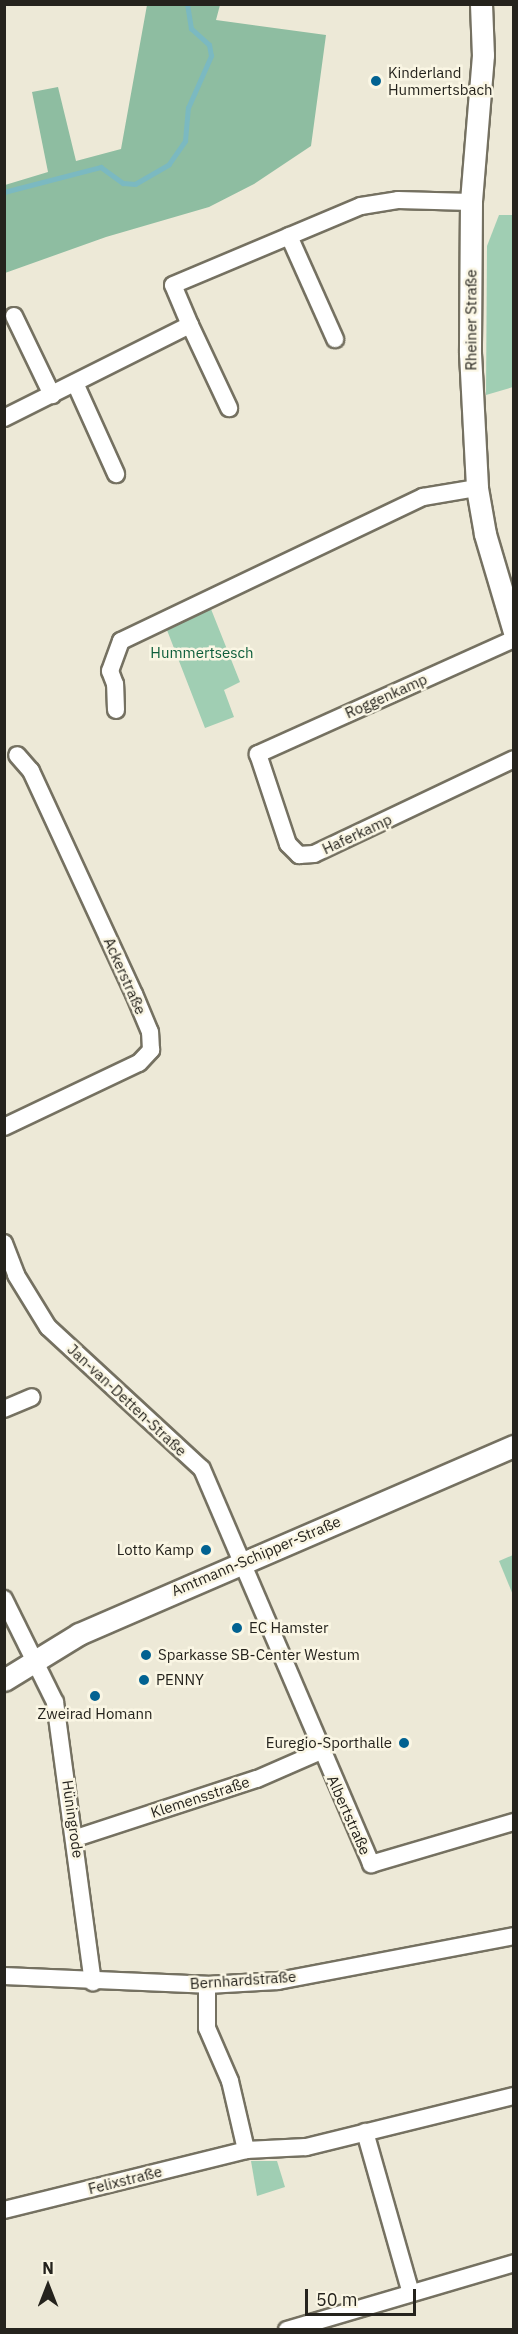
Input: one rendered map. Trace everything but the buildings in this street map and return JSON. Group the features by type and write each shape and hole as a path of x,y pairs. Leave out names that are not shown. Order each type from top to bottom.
{"street":[{"name":"Rheiner Straße","path":"482,4 483,55 471,202 470,353 477,488 485,534 513,632"},
{"path":"229,408 173,285 361,206 398,200 471,202"},
{"path":"289,236 335,339"},
{"path":"14,316 52,395"},
{"path":"4,418 190,325"},
{"path":"75,383 116,474"},
{"path":"116,710 115,684 110,670 121,641 423,497 477,488"},
{"name":"Roggenkamp","path":"258,753 513,639"},
{"name":"Haferkamp","path":"258,753 288,844 299,855 314,854 513,759"},
{"name":"Ackerstraße","path":"4,1127 139,1063 151,1050 150,1032 134,994 31,771 17,755"},
{"name":"Jan-van-Detten-Straße","path":"4,1243 16,1275 48,1327 202,1469 240,1562"},
{"path":"4,1409 32,1397"},
{"name":"Amtmann-Schipper-Straße","path":"4,1680 79,1634 240,1562 513,1446"},
{"name":"Albertstraße","path":"240,1562 370,1864 513,1822"},
{"name":"Hüningrode","path":"4,1599 55,1702 76,1838 93,1982"},
{"name":"Klemensstraße","path":"76,1838 257,1779 321,1751"},
{"name":"Bernhardstraße","path":"4,1976 93,1982 207,1985 278,1981 513,1936"},
{"path":"207,1985 207,2028 230,2081 246,2150"},
{"name":"Felixstraße","path":"4,2210 246,2150 306,2147 513,2096"},
{"path":"365,2132 411,2293"},
{"path":"287,2330 411,2293 512,2268"}],"green space":[{"path":"147,5 220,5 216,20 326,35 311,146 254,184 209,207 106,237 5,273 5,185 48,172 32,92 58,87 76,161 121,149"},
{"path":"499,215 513,215 513,387 486,395 487,246"},
{"name":"Hummertsesch","path":"209,604 240,682 224,690 234,717 205,728 165,625"},
{"path":"513,1555 514,1595 499,1561"},
{"path":"251,2161 277,2161 285,2187 257,2196"}],"waterway":[{"path":"4,192 101,167 123,183 135,184 169,164 185,141 188,108 211,56 209,45 191,29 187,4"}],"place":[{"name":"Kinderland Hummertsbach","path":"376,81"},
{"name":"Lotto Kamp","path":"206,1550"},
{"name":"EC Hamster","path":"237,1628"},
{"name":"Sparkasse SB-Center Westum","path":"146,1655"},
{"name":"PENNY","path":"144,1680"},
{"name":"Zweirad Homann","path":"95,1696"},
{"name":"Euregio-Sporthalle","path":"404,1743"}]}
